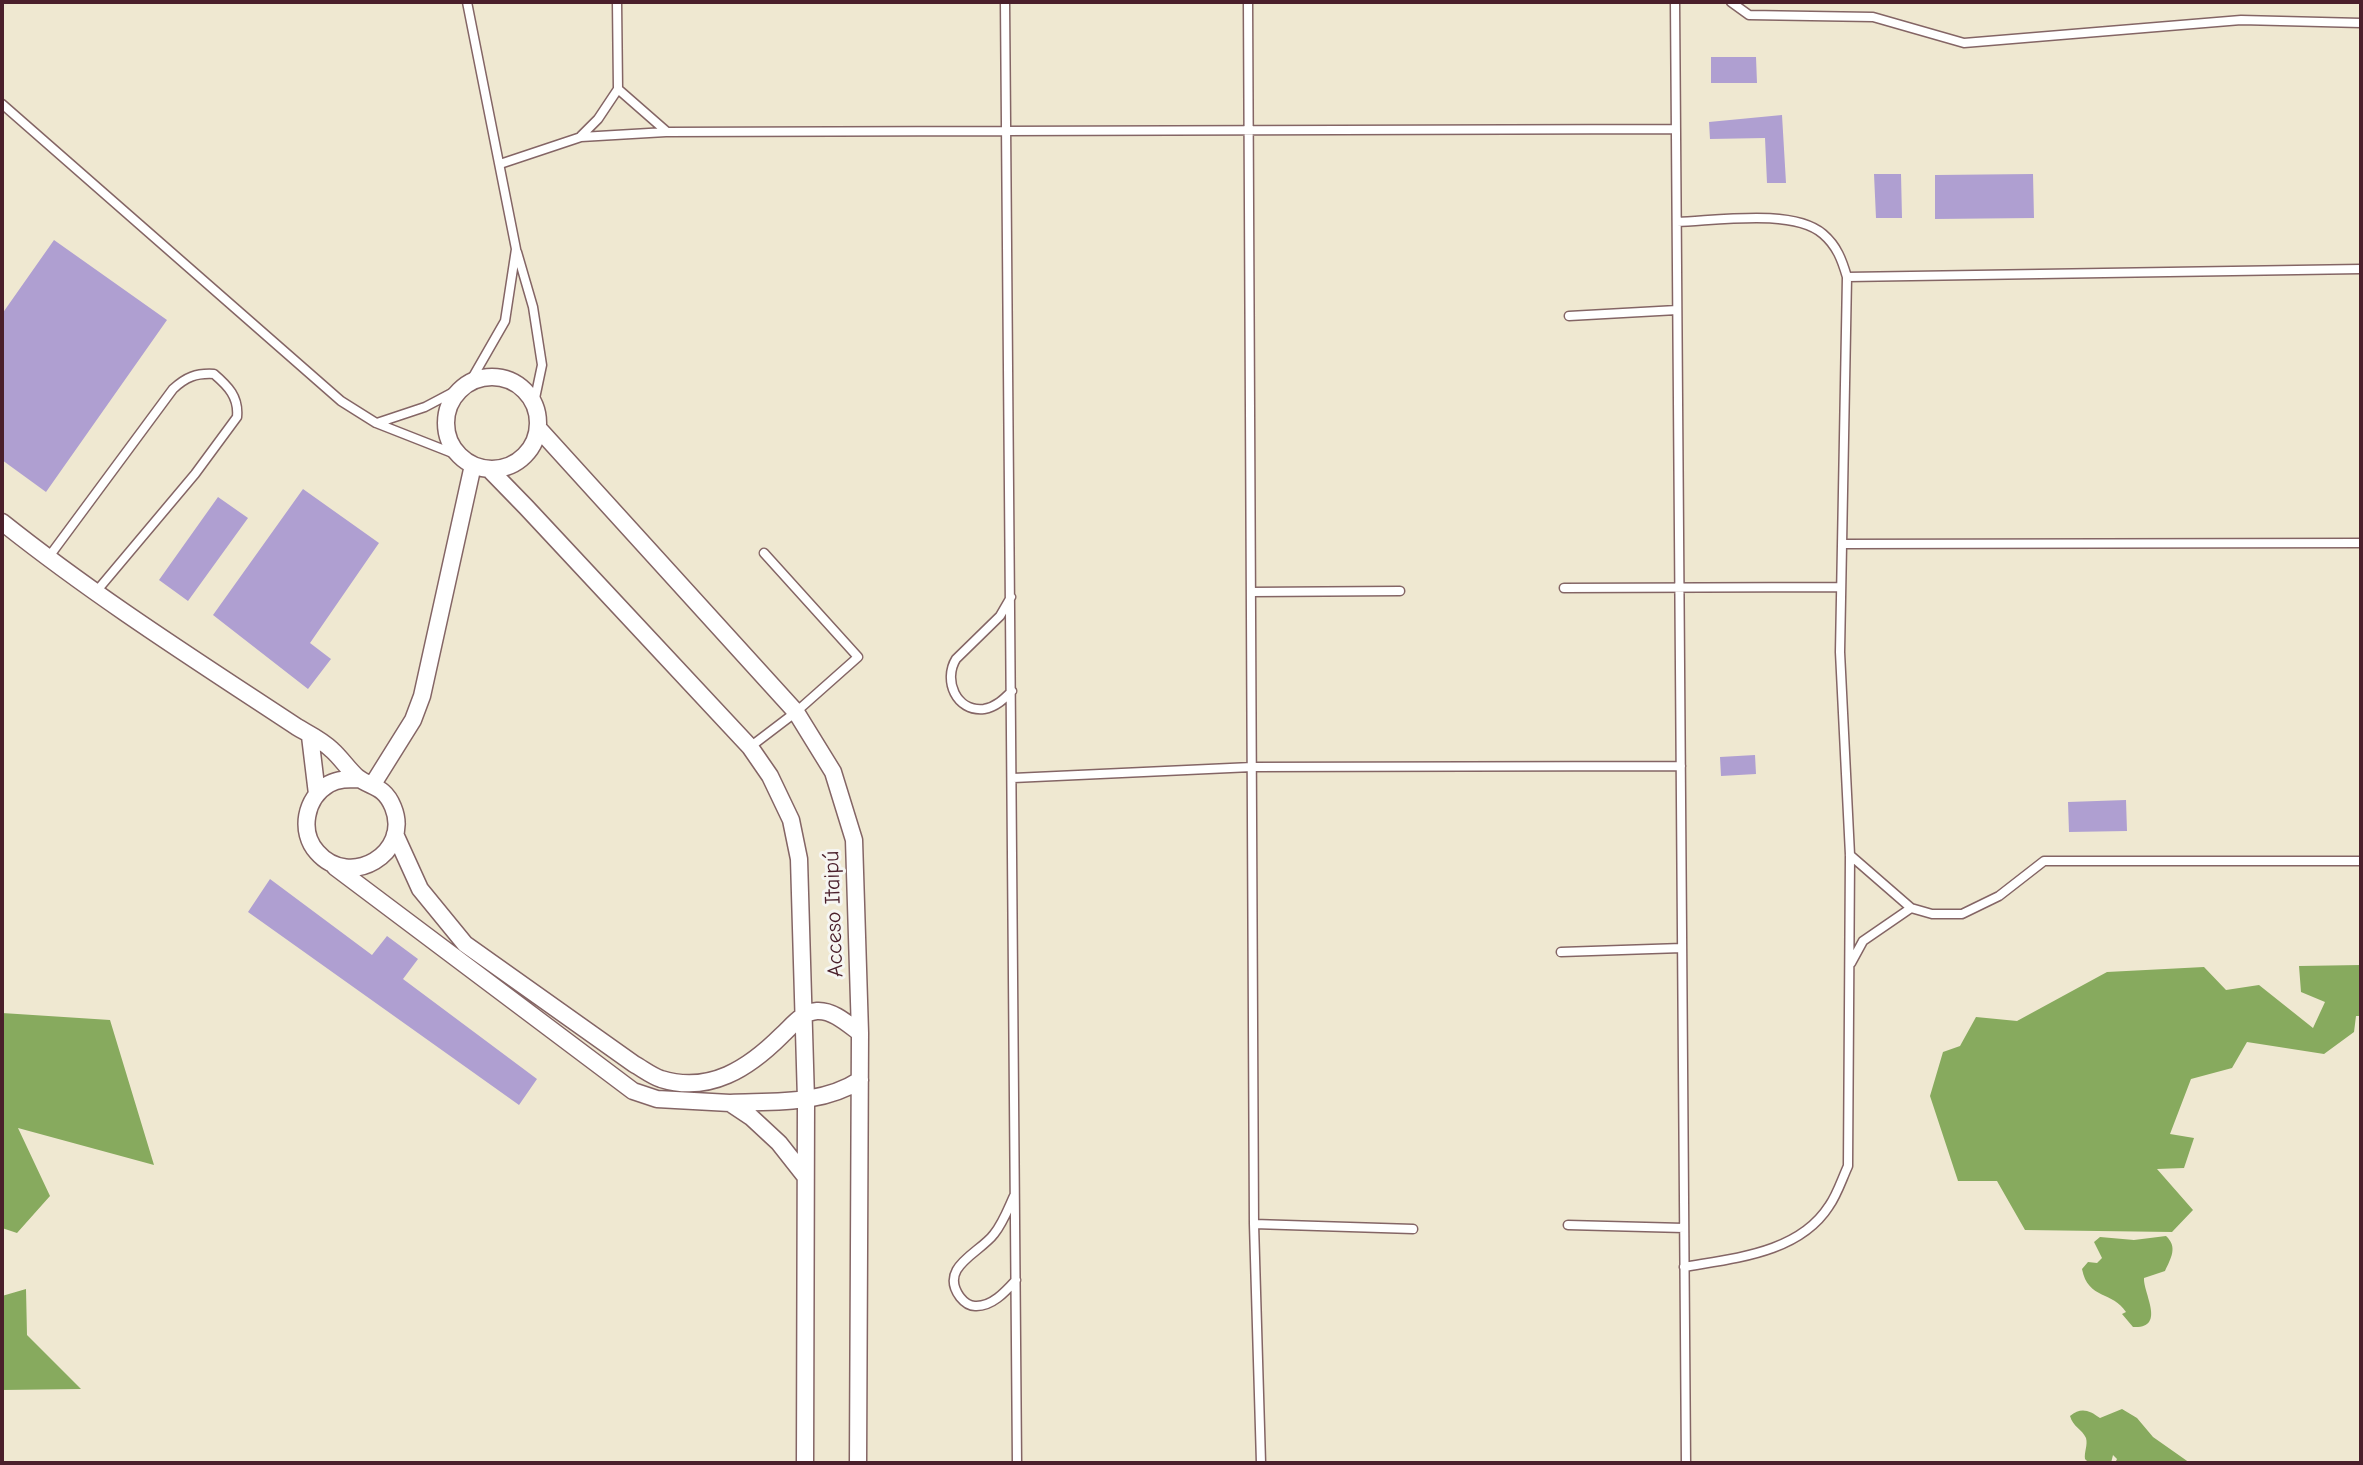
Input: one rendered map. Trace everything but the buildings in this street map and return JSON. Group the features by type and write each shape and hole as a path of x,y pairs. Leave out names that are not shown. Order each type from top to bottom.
{"street":[{"path":"485,377 501,378 524,390 534,403 538,428 534,444 523,458 509,466 474,464 450,443 446,427 450,403 465,385 485,377"},
{"name":"Acceso Itaipú","path":"538,428 796,712 833,772 854,840 860,1033 858,1463"},
{"path":"366,781 413,720 422,696 474,464"},
{"name":"Acceso Itaipú","path":"474,464 750,747 770,776 791,820 799,859 806,1100 805,1463"},
{"path":"2,522 94,593 333,751 366,781 385,793 397,820 390,847 381,858 368,866 354,869 340,868 327,861"},
{"path":"310,736 317,794"},
{"path":"366,781 343,779 329,784 317,794 309,807 306,822 308,837 316,851 633,1091 657,1099 730,1103 806,1100 849,1087 860,1080"},
{"path":"395,834 420,889 465,944 634,1064 660,1079 692,1083 726,1077 747,1067 803,1015 816,1011 829,1013 860,1033"},
{"path":"730,1103 751,1117 779,1143 805,1176"}],"lane":[{"path":"467,2 516,249 533,307 542,365 534,403"},
{"path":"581,137 598,119 618,89 617,2"},
{"path":"1005,2 1017,1463"},
{"path":"1248,2 1254,1224 1261,1463"},
{"path":"1675,2 1686,1463"},
{"path":"1731,2 1749,15 1873,17 1964,43 2241,20 2361,23"},
{"path":"618,89 666,132"},
{"path":"2,104 341,401 376,423 474,464"},
{"path":"500,164 581,137 666,132 1676,129"},
{"path":"1677,222 1801,221 1822,233 1839,252 1847,277 1840,652 1850,855 1848,1166 1830,1206 1807,1232 1784,1244 1729,1260 1684,1267"},
{"path":"376,423 425,407 465,385 505,321 516,249"},
{"path":"1847,277 2361,269"},
{"path":"1569,316 1677,310"},
{"path":"48,559 173,389 185,378 200,373 214,374 234,395 238,406 237,417 195,474 94,593"},
{"path":"1842,544 2361,543"},
{"path":"750,747 796,712 858,657 764,553"},
{"path":"1564,588 1841,587"},
{"path":"1251,592 1400,591"},
{"path":"1012,597 1000,616 956,659 949,678 961,702 982,709 1000,703 1012,691"},
{"path":"1013,778 1252,767 1681,766"},
{"path":"1850,855 1911,908 1932,914 1962,914 1999,896 2044,861 2361,861"},
{"path":"1849,967 1863,941 1911,908"},
{"path":"1561,952 1682,948"},
{"path":"1016,1192 993,1237 961,1261 955,1274 957,1291 963,1301 973,1306 1001,1296 1016,1280"},
{"path":"1254,1224 1413,1229"},
{"path":"1568,1225 1684,1228"}],"green space":[{"path":"2361,965 2361,1016 2356,1016 2354,1032 2324,1054 2247,1042 2232,1068 2191,1079 2170,1134 2194,1138 2184,1168 2157,1169 2193,1210 2172,1232 2025,1230 1997,1181 1958,1181 1930,1096 1943,1052 1960,1046 1976,1017 2017,1021 2107,972 2204,967 2226,990 2259,985 2313,1028 2325,1002 2301,992 2299,966"},
{"path":"2,1013 110,1020 154,1165 18,1128 50,1196 17,1233 2,1228"},
{"path":"2166,1236 2173,1248 2165,1271 2144,1278 2151,1309 2149,1322 2133,1327 2122,1314 2126,1312 2121,1305 2095,1291 2085,1279 2082,1269 2088,1262 2097,1263 2102,1258 2094,1242 2100,1237 2134,1240"},
{"path":"26,1289 27,1335 81,1389 2,1390 2,1296"},
{"path":"2122,1409 2137,1418 2153,1437 2190,1463 2115,1463 2117,1459 2113,1455 2111,1463 2089,1463 2085,1459 2086,1438 2070,1416 2085,1411 2100,1418"}]}
